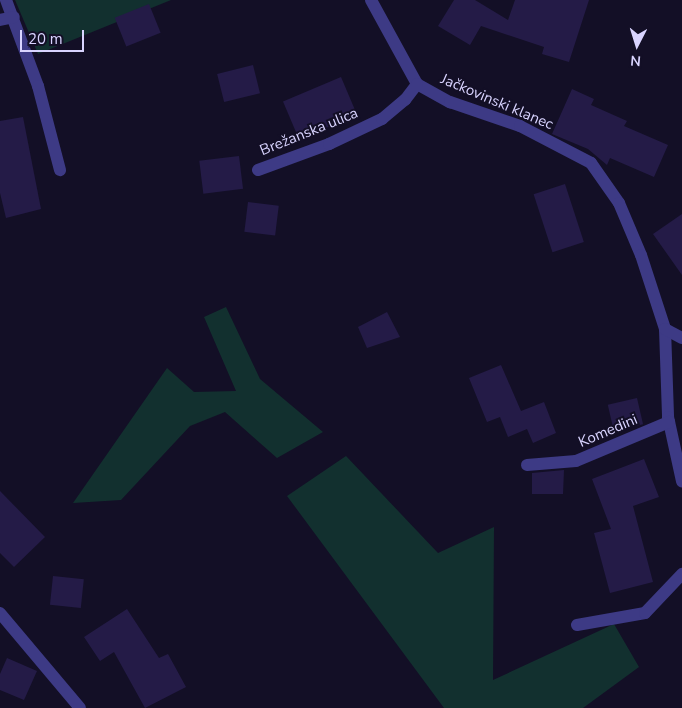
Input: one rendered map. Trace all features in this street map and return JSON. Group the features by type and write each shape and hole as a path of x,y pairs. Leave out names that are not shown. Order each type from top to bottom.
{"street":[{"path":"6,0 38,86 60,170"},
{"name":"Jačkovinski klanec","path":"370,0 417,84 450,102 520,126 591,163 619,203 641,255 664,329 669,422 682,481"},
{"path":"0,20 14,18"},
{"name":"Brežanska ulica","path":"258,170 329,144 382,119 406,100 417,84"},
{"path":"664,329 682,338"},
{"name":"Komedini","path":"527,465 576,461 669,422"},
{"path":"577,625 645,613 682,574"},
{"path":"0,613 80,708"}],"green space":[{"path":"15,0 171,0 38,54"},
{"path":"226,307 260,379 323,432 277,458 225,412 190,426 121,500 73,503 167,368 194,392 236,391 204,317"},
{"path":"346,456 438,553 494,527 493,680 614,624 639,667 583,708 444,708 287,496"}],"building":[{"path":"454,0 475,0 508,20 515,0 589,0 569,62 542,54 544,47 481,26 470,45 438,26"},
{"path":"149,4 161,33 126,47 115,18"},
{"path":"253,65 260,93 224,102 217,74"},
{"path":"341,77 357,115 299,139 283,102"},
{"path":"572,89 594,99 591,105 627,121 624,126 668,145 654,177 610,158 607,165 588,149 552,134"},
{"path":"23,117 41,209 6,218 0,193 0,121"},
{"path":"239,156 243,189 203,194 199,161"},
{"path":"565,184 584,242 552,252 534,194"},
{"path":"248,202 279,206 275,236 244,232"},
{"path":"682,214 682,275 653,234"},
{"path":"387,312 400,337 367,348 358,327"},
{"path":"501,365 521,411 544,402 556,433 533,443 527,429 508,437 500,417 487,422 469,378"},
{"path":"637,398 643,424 614,431 608,405"},
{"path":"644,459 659,497 633,506 653,582 610,593 594,533 611,529 592,479"},
{"path":"564,470 563,494 532,494 532,473"},
{"path":"0,491 45,537 14,567 0,553"},
{"path":"53,576 84,579 81,608 50,605"},
{"path":"127,609 159,658 168,654 186,687 145,708 114,652 100,661 84,637"},
{"path":"7,658 37,671 24,700 0,690 0,674"}]}
